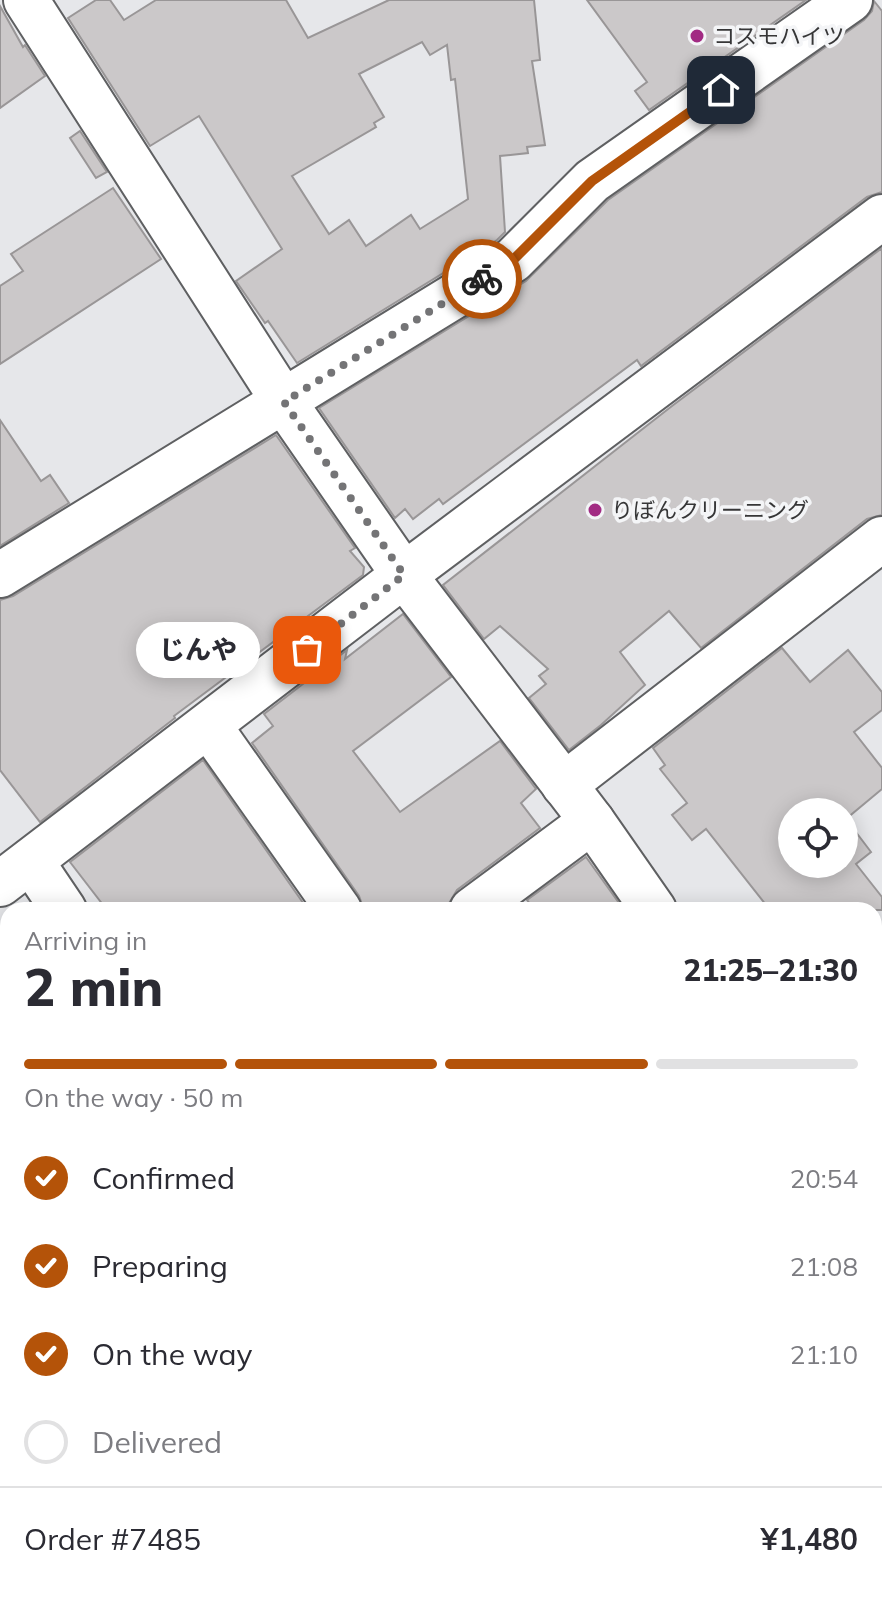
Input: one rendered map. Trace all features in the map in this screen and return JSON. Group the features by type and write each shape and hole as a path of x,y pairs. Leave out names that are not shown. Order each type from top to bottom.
{"street":[{"path":"0,575 513,260 592,181 850,0"},
{"path":"28,10 284,402 404,575 592,821 648,902"},
{"path":"54,902 16,873 404,575 882,217"},
{"path":"564,785 882,539"},
{"path":"209,726 333,902"},
{"path":"483,902 592,821"}],"building":[{"path":"96,0 110,0 124,20 156,0 286,0 308,38 389,0 534,0 540,60 532,61 545,145 527,147 528,153 500,156 505,232 497,240 297,363 236,281 282,249 199,116 150,146 68,18","holes":["422,42 430,55 447,45 451,80 455,79 468,199 420,229 411,215 366,246 349,220 329,234 292,176 376,127 374,123 384,117 359,74"]},
{"path":"587,0 806,0 649,110 635,91 647,82"},
{"path":"874,1 882,11 882,192 867,197 641,366 637,360 443,504 439,499 413,519 405,509 395,518 319,408 526,281 608,200 864,20 872,11"},
{"path":"0,6 23,47 25,45 45,76 0,108"},
{"path":"80,131 107,172 96,178 70,138"},
{"path":"113,188 161,259 0,364 0,286 23,271 11,254"},
{"path":"882,248 882,515 867,519 701,648 669,611 620,652 645,685 569,750 529,698 546,684 539,676 548,669 500,626 484,639 443,585 672,406"},
{"path":"0,420 41,481 50,475 69,503 0,546"},
{"path":"276,435 355,548 350,551 364,567 363,575 174,716 40,822 0,770 0,600 13,596"},
{"path":"403,614 451,677 353,751 400,812 500,741 536,789 521,803 540,828 457,890 450,902 361,902 252,743 273,726 264,714 347,650 345,659"},
{"path":"782,648 810,682 848,650 882,692 882,710 854,732 882,768 882,789 858,809 858,798 778,798 778,878 858,878 858,867 882,897 882,902 764,902 706,829 692,840 672,815 687,803 660,769 665,765 653,748"},
{"path":"203,760 302,902 101,902 70,862"},
{"path":"858,835 871,852 858,862"},
{"path":"586,857 618,902 529,902 527,900"}],"way so far":[{"path":"307,650 404,575 284,402 482,279"}],"place":[{"name":"コスモハイツ","path":"697,36"},
{"name":"りぼんクリーニング","path":"595,510"},
{"name":"じんや","path":"307,650"}],"route":[{"path":"482,279 513,260 592,181 721,90"}]}
